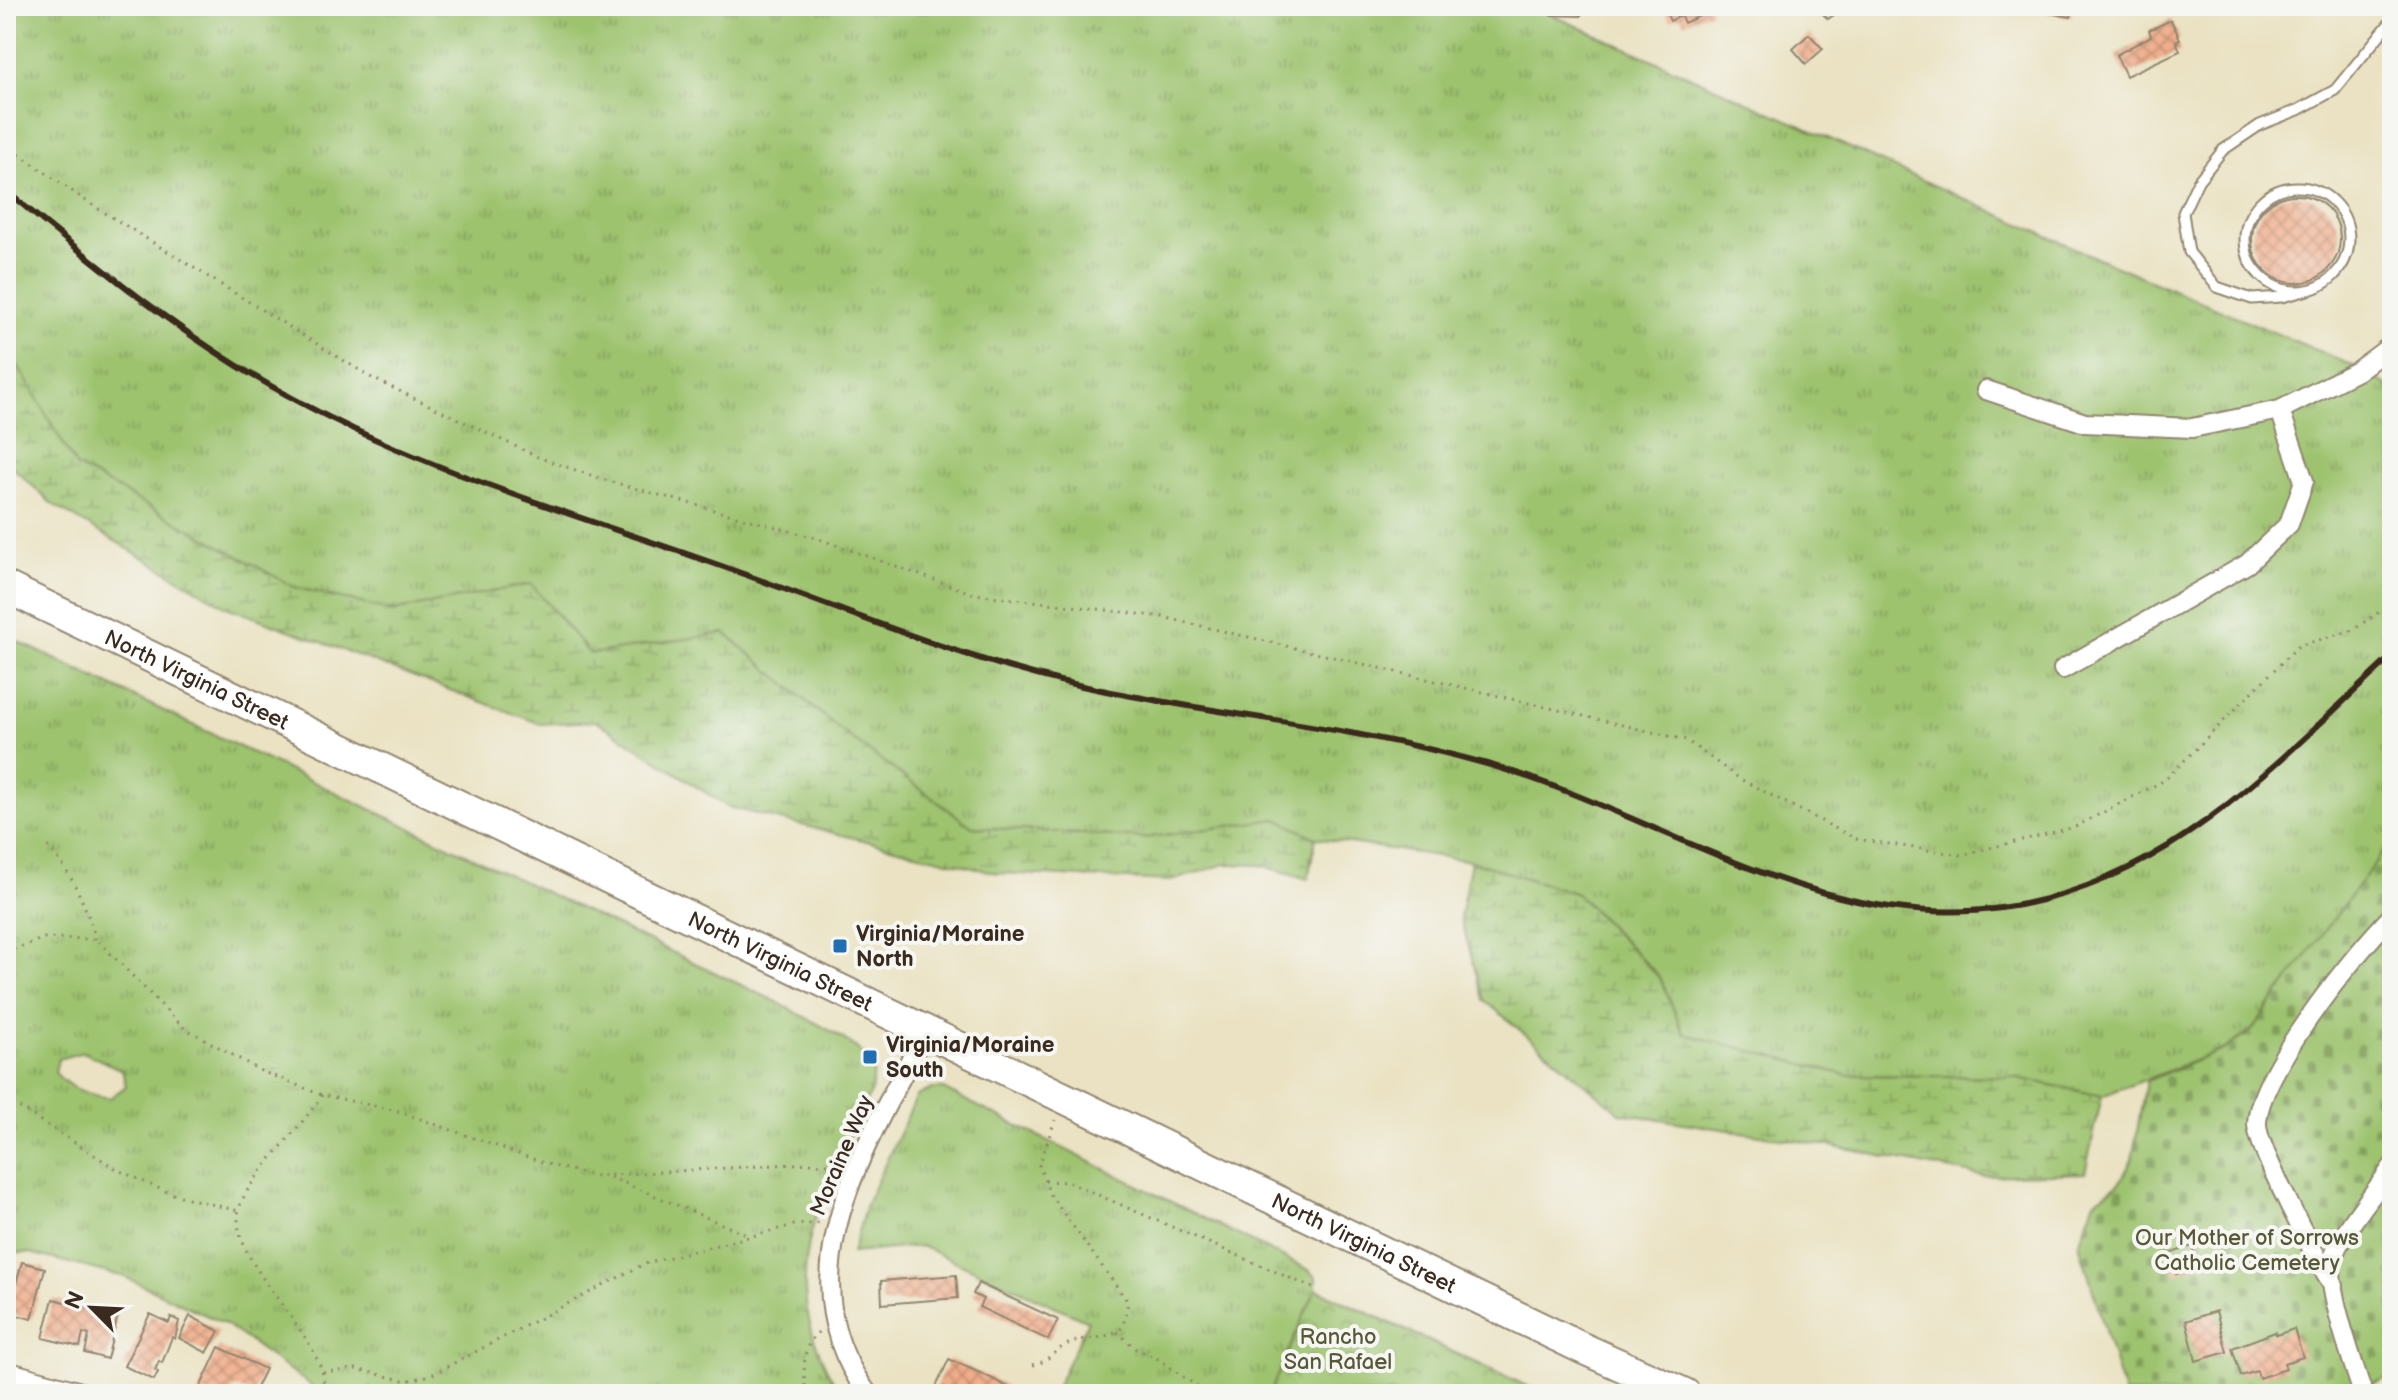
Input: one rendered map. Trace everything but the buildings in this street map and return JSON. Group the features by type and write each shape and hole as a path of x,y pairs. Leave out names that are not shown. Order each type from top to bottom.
{"main road":[{"name":"North Virginia Street","path":"6,587 1582,1348 1685,1394"}],"street":[{"path":"1986,390 2085,423 2192,428 2280,410 2357,371 2392,345"},
{"path":"2063,669 2247,564 2289,524 2304,481 2280,410"},
{"path":"2363,1394 2333,1285 2257,1129 2258,1115 2272,1078 2326,993 2392,916"},
{"name":"Moraine Way","path":"868,1394 852,1368 836,1327 828,1269 836,1225 860,1165 926,1030"},
{"path":"2333,1285 2332,1260 2357,1216 2392,1167"},
{"path":"6,1371 88,1394"}],"lane":[{"path":"2312,289 2296,292 2265,281 2247,255 2247,222 2254,208 2266,196 2282,188 2300,186 2318,190 2333,200 2344,215 2349,232 2348,250 2341,267 2328,281 2312,289 2282,297 2252,299 2217,287 2189,252 2183,213 2198,181 2223,150 2260,125 2298,110 2335,90 2392,20"}],"path":[{"path":"6,145 89,203 372,378 540,458 605,480 819,539 974,594 1163,617 1686,740 1740,779 1856,839 1961,855 2075,827 2165,780 2298,646 2353,630 2392,603"},
{"path":"48,846 61,861 85,903 96,939 183,1027 261,1071 322,1095 398,1111 547,1164 594,1176 809,1163 860,1165"},
{"path":"6,952 45,938 96,939"},
{"path":"322,1095 248,1189 238,1211 244,1245 323,1372 323,1394"},
{"path":"1033,1365 1047,1362 1062,1347 1087,1337 1108,1338 1123,1327 1128,1302 1051,1196 1039,1166 1043,1149 1066,1098"},
{"path":"6,1099 118,1170 169,1193 238,1211"},
{"path":"607,1175 750,1236"},
{"path":"1045,1181 1068,1182 1081,1187 1313,1288"},
{"path":"323,1372 356,1369 406,1381 431,1375 644,1264 815,1222 836,1225"},
{"path":"806,1394 803,1366 806,1349 817,1332 836,1327"},
{"path":"1117,1332 1135,1348 1158,1359 1202,1390"}],"green space":[{"path":"6,6 1532,6 2088,254 2349,364 2392,388 2392,840 2251,1031 2225,1049 2102,1096 2013,1077 1847,1075 1684,1034 1660,977 1577,894 1471,861 1316,838 1277,819 1145,838 972,827 840,730 725,633 590,654 531,584 393,611 294,587 76,466 19,368 6,361"},
{"path":"6,361 19,367 76,466 294,587 393,611 531,584 590,654 725,633 840,730 972,827 1145,838 1277,819 1316,838 1308,879 1260,865 1225,864 1171,881 997,873 728,807 597,721 541,724 227,607 52,504 6,461"},
{"path":"6,636 779,1003 852,1045 873,1068 872,1087 820,1204 810,1240 805,1276 808,1313 819,1352 841,1394 323,1394 225,1324 125,1277 30,1253 6,1252 6,809 16,787 6,782","holes":["83,1052 122,1070 126,1086 110,1098 72,1087 55,1072 58,1059"]},
{"name":"Our Mother of Sorrows Catholic Cemetery","path":"2392,840 2392,1376 2347,1394 2124,1394 2079,1243 2095,1201 2119,1184 2132,1160 2146,1081 2225,1049 2251,1031"},
{"path":"1471,861 1577,894 1660,978 1684,1034 1847,1075 2013,1077 2102,1096 2085,1173 1983,1176 1830,1146 1620,1113 1484,1000 1460,917"},
{"path":"932,1089 943,1089 1309,1270 1316,1277 1316,1289 1544,1394 1053,1394 1088,1321 921,1246 852,1253 866,1204 917,1096"},
{"name":"Rancho San Rafael","path":"1316,1289 1543,1394 1269,1394"}],"railway":[{"path":"6,191 134,294 236,365 326,416 440,467 977,658 1060,681 1381,739 1487,764 1550,785 1739,864 1803,887 1867,903 1933,911 2001,908 2061,895 2116,874 2167,847 2215,814 2305,738 2392,656"}],"place":[{"name":"Virginia/Moraine North","path":"840,946"},
{"name":"Virginia/Moraine South","path":"870,1057"}]}
